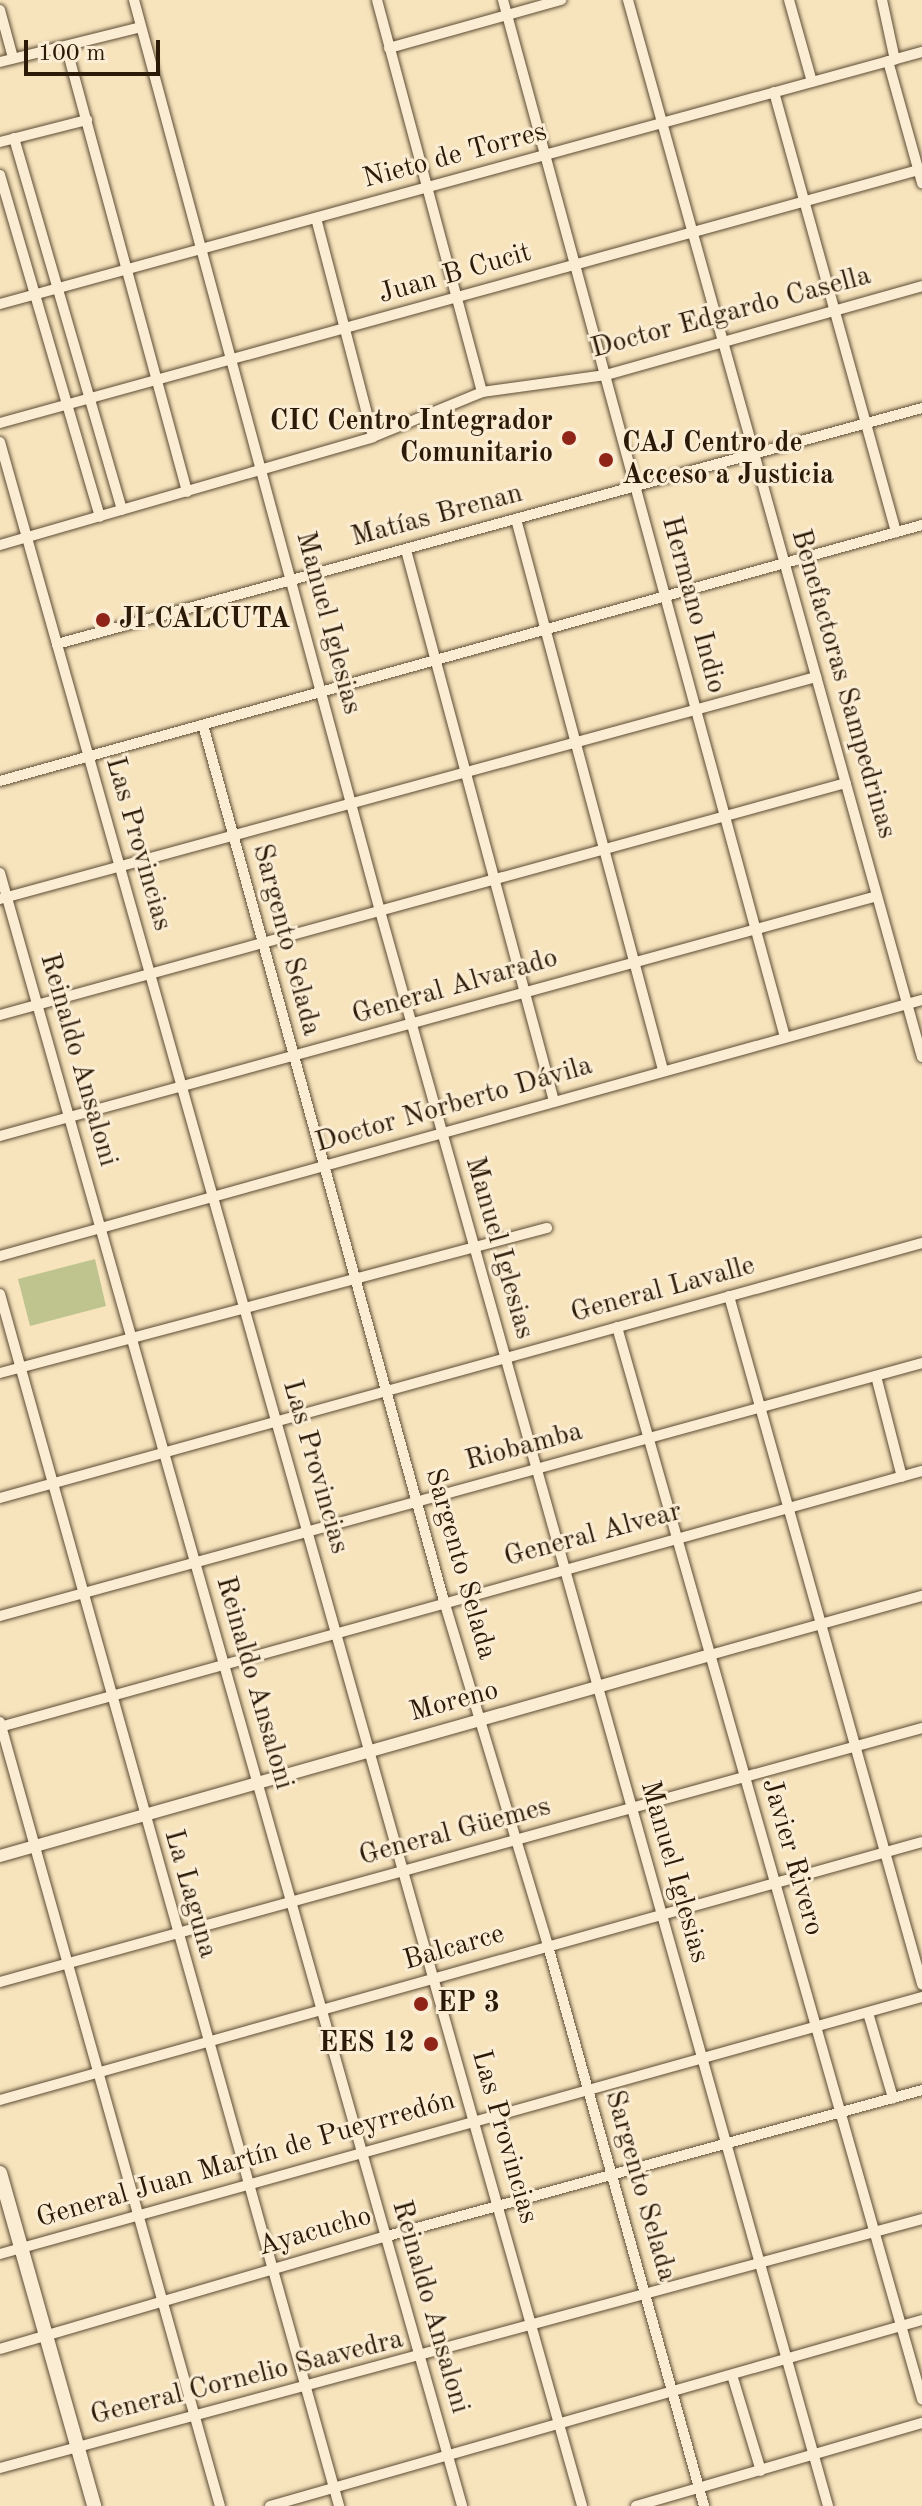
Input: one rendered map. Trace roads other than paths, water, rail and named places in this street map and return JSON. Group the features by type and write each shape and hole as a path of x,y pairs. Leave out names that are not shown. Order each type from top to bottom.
{"main road":[{"path":"0,2173 94,2506"}],"street":[{"name":"Manuel Iglesias","path":"134,0 265,470 291,580 380,911 828,2506"},
{"path":"377,0 482,392"},
{"name":"Hermano Indio","path":"503,0 785,1037"},
{"path":"389,48 561,0"},
{"name":"Benefactoras Sampedrinas","path":"628,0 922,1057"},
{"path":"789,0 812,82"},
{"path":"882,0 892,60 922,183"},
{"path":"0,10 13,58"},
{"path":"0,62 141,27"},
{"path":"66,46 187,492"},
{"name":"Nieto de Torres","path":"0,304 426,190 662,119 922,52"},
{"path":"774,92 896,532"},
{"path":"0,142 87,120"},
{"path":"14,138 122,510"},
{"name":"Juan B Cucit","path":"0,423 920,170"},
{"path":"0,175 100,517"},
{"path":"316,218 373,437"},
{"name":"Doctor Edgardo Casella","path":"0,545 373,437 482,392 606,375 922,286"},
{"name":"Matías Brenan","path":"57,644 922,408"},
{"name":"Las Provincias","path":"0,442 582,2506"},
{"path":"516,519 663,1070"},
{"path":"0,781 922,525"},
{"path":"406,550 554,1101"},
{"path":"3,898 575,740 816,677"},
{"name":"Sargento Selada","path":"203,725 234,835 259,942 444,1601 548,1946 704,2506"},
{"path":"0,1015 846,783"},
{"name":"Reinaldo Ansaloni","path":"0,873 3,898 38,1005 462,2506"},
{"name":"General Alvarado","path":"0,1136 877,896"},
{"name":"Doctor Norberto Dávila","path":"0,1256 101,1231 663,1070 922,1000"},
{"path":"0,1373 246,1312 547,1228"},
{"name":"General Lavalle","path":"0,1498 922,1243"},
{"name":"La Laguna","path":"0,1294 49,1484 339,2506"},
{"path":"729,1296 922,1984"},
{"name":"Javier Rivero","path":"617,1327 922,2399"},
{"name":"Riobamba","path":"0,1616 922,1363"},
{"path":"876,1376 902,1477"},
{"name":"General Alvear","path":"0,1725 110,1698 338,1635 444,1601 922,1471"},
{"name":"Moreno","path":"0,1856 370,1749 922,1596"},
{"path":"0,1725 37,1845 220,2506"},
{"name":"General Güemes","path":"0,1982 922,1728"},
{"name":"Balcarce","path":"0,2100 922,1842"},
{"name":"General Juan Martín de Pueyrredón","path":"0,2254 922,1997"},
{"path":"868,2013 893,2098"},
{"name":"Ayacucho","path":"0,2349 384,2237 922,2090"},
{"name":"General Cornelio Saavedra","path":"0,2468 420,2358 922,2219"},
{"path":"270,2506 922,2320"},
{"path":"732,2375 761,2471"},
{"path":"636,2506 922,2423"}],"place":[{"name":"CIC Centro Integrador Comunitario","path":"569,438"},
{"name":"CAJ Centro de Acceso a Justicia","path":"606,460"},
{"name":"JI CALCUTA","path":"103,620"},
{"name":"EP 3","path":"421,2004"},
{"name":"EES 12","path":"431,2044"}]}
